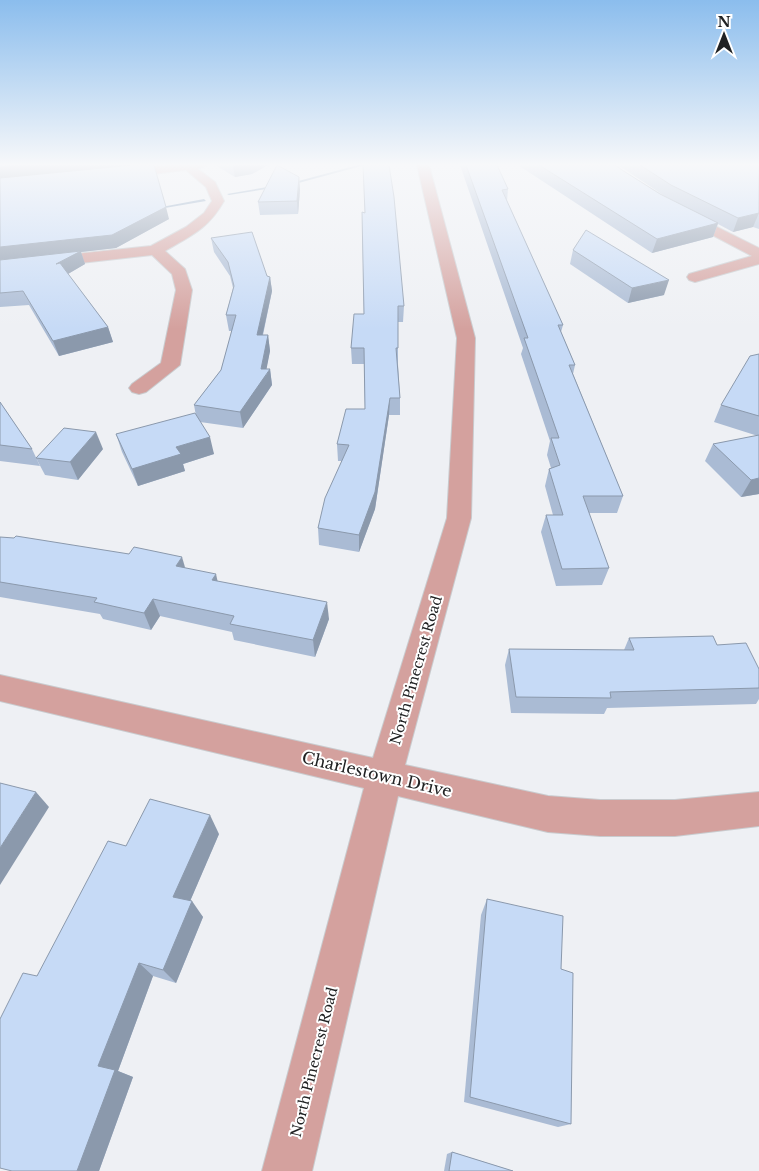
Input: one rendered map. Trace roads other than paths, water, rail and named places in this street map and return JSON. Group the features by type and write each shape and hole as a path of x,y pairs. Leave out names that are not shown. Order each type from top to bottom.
{"street":[{"path":"0,268 154,250 205,220"},
{"name":"North Pinecrest Road","path":"287,1171 386,775 459,518 466,338 437,220"},
{"path":"693,220 759,254"},
{"path":"138,388 170,365 184,290 179,272 154,250"},
{"path":"695,277 759,259"},
{"name":"Charlestown Drive","path":"0,688 386,775 548,814 600,818 675,818 759,809"}]}
